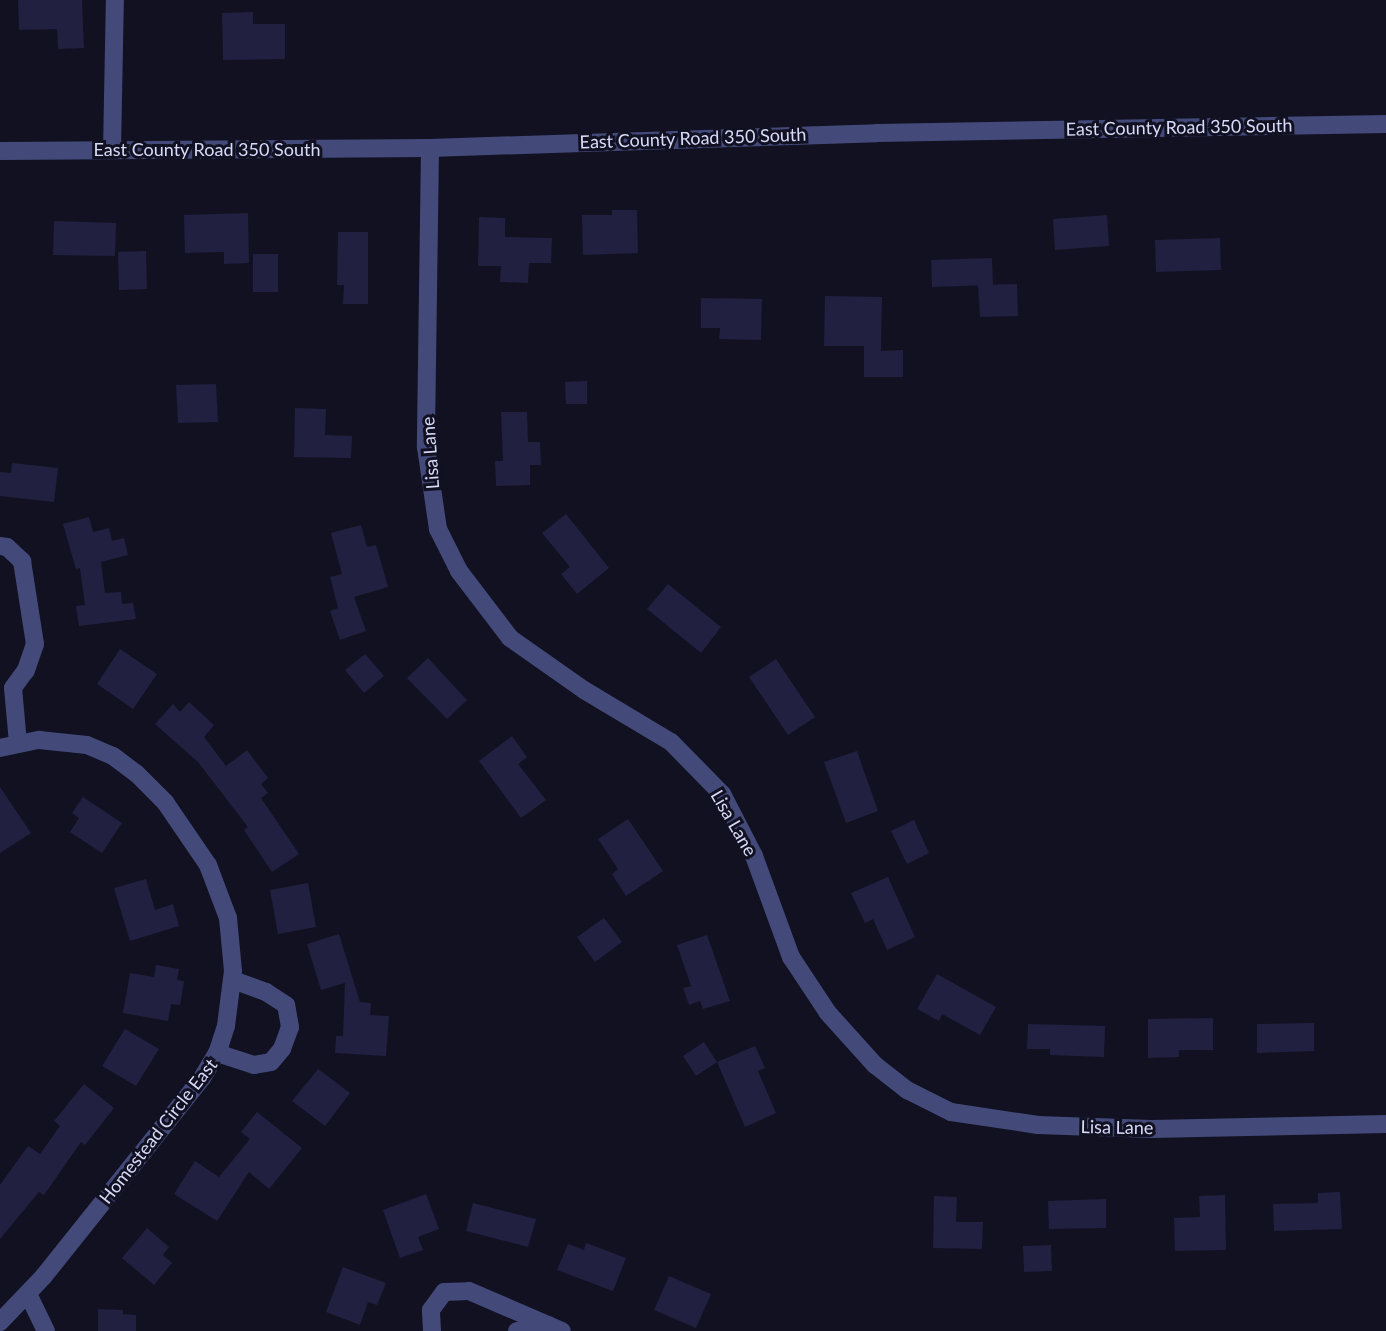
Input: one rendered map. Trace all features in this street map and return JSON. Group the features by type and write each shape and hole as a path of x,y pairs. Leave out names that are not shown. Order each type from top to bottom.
{"street":[{"path":"112,150 115,0"},
{"name":"East County Road 350 South","path":"0,152 430,148 886,133 1386,124"},
{"name":"Lisa Lane","path":"430,148 426,447 438,529 459,571 510,638 584,690 671,742 722,794 754,856 791,957 828,1013 875,1065 907,1090 951,1112 1038,1125 1151,1129 1386,1124"},
{"path":"0,546 7,547 22,561 35,644 26,670 6,684 18,743"},
{"name":"Homestead Circle East","path":"0,748 18,743 59,740 87,745 113,756 137,774 165,802 208,865 222,894 231,934 233,980 226,1026 218,1053 202,1078 28,1294 0,1322"},
{"path":"218,1053 254,1065 271,1062 282,1049 290,1027 286,1005 266,992 233,980"},
{"path":"432,1331 431,1310 444,1292 469,1291 555,1328"},
{"path":"28,1294 46,1331"},
{"path":"517,1331 555,1328"}],"building":[{"path":"18,0 82,0 84,48 58,49 57,29 19,30"},
{"path":"253,12 253,24 285,24 285,59 223,60 222,13"},
{"path":"612,210 637,210 638,253 583,255 582,215 612,215"},
{"path":"248,213 249,263 224,264 224,252 185,253 184,215"},
{"path":"1107,215 1109,246 1055,250 1053,219"},
{"path":"479,217 505,218 505,237 552,238 551,263 529,263 528,283 500,282 501,266 478,266"},
{"path":"54,221 116,223 115,256 53,255"},
{"path":"338,232 368,232 368,304 343,304 344,285 337,285"},
{"path":"1220,238 1221,270 1156,272 1155,240"},
{"path":"146,251 147,289 119,290 118,252"},
{"path":"253,254 278,254 278,292 253,292"},
{"path":"992,258 993,285 932,287 931,260"},
{"path":"1017,284 1018,316 980,317 978,285"},
{"path":"825,296 882,297 881,351 903,350 903,377 864,377 864,346 824,346"},
{"path":"701,298 762,299 761,340 719,339 720,328 701,328"},
{"path":"587,381 587,404 566,404 565,382"},
{"path":"216,384 218,422 178,423 176,385"},
{"path":"295,408 326,409 325,435 352,436 351,458 294,457"},
{"path":"501,412 527,412 528,442 540,442 541,465 530,465 530,485 496,486 495,461 503,461"},
{"path":"12,463 58,468 54,502 0,496 0,472 11,473"},
{"path":"566,514 609,568 577,594 561,574 570,567 542,533"},
{"path":"89,517 93,532 109,528 112,541 124,538 128,555 101,562 105,593 121,592 122,604 133,603 136,619 79,626 76,606 85,605 80,568 76,569 63,524"},
{"path":"361,525 367,547 376,545 388,587 354,597 366,631 340,640 330,611 338,608 330,577 342,574 331,533"},
{"path":"668,584 721,627 701,653 647,609"},
{"path":"120,649 157,674 133,709 97,684"},
{"path":"365,654 384,676 364,693 345,670"},
{"path":"428,658 467,700 447,719 407,678"},
{"path":"776,659 815,717 788,735 749,677"},
{"path":"189,702 214,725 204,737 226,766 247,750 268,778 261,784 268,793 261,798 299,854 272,872 244,830 248,827 198,762 155,724 173,704 180,712"},
{"path":"512,736 527,757 518,764 546,800 521,818 479,761"},
{"path":"857,751 878,811 846,823 824,762"},
{"path":"0,787 31,833 0,853"},
{"path":"83,797 122,823 102,853 70,832 79,818 72,813"},
{"path":"628,819 663,871 626,896 612,874 618,869 598,839"},
{"path":"914,820 929,853 907,864 891,831"},
{"path":"888,877 915,937 887,950 873,919 865,923 851,893"},
{"path":"146,879 155,910 173,904 179,926 130,941 114,888"},
{"path":"308,883 316,927 278,934 270,890"},
{"path":"604,918 622,942 595,962 577,937"},
{"path":"339,934 360,1002 371,1003 370,1015 389,1016 386,1056 335,1053 336,1036 343,1036 345,983 321,990 307,944"},
{"path":"707,935 730,1001 703,1009 700,1001 689,1005 683,988 691,986 677,945"},
{"path":"156,965 179,969 177,980 184,981 180,1005 171,1004 168,1021 123,1013 130,973 154,977"},
{"path":"937,974 996,1007 980,1035 942,1014 939,1021 917,1009"},
{"path":"1213,1018 1213,1050 1179,1050 1179,1057 1148,1058 1148,1019"},
{"path":"1314,1023 1314,1051 1257,1053 1257,1024"},
{"path":"1028,1024 1105,1026 1104,1057 1050,1055 1050,1049 1027,1049"},
{"path":"125,1029 159,1049 136,1086 102,1066"},
{"path":"704,1042 717,1062 696,1076 683,1056"},
{"path":"755,1046 765,1068 758,1071 776,1113 745,1127 717,1062"},
{"path":"318,1069 350,1093 325,1126 292,1101"},
{"path":"84,1084 114,1108 85,1145 81,1142 44,1195 39,1192 0,1239 0,1185 28,1146 40,1154 60,1126 54,1121"},
{"path":"257,1112 302,1148 269,1189 249,1172 217,1221 174,1194 195,1161 219,1177 250,1139 241,1132"},
{"path":"1340,1192 1342,1229 1274,1231 1273,1204 1318,1203 1318,1193"},
{"path":"426,1194 439,1229 418,1237 423,1250 400,1258 383,1210"},
{"path":"1225,1195 1226,1250 1175,1251 1174,1218 1200,1217 1199,1196"},
{"path":"934,1196 957,1197 956,1222 983,1222 982,1249 933,1248"},
{"path":"1106,1199 1106,1228 1049,1229 1048,1201"},
{"path":"473,1203 536,1219 528,1247 466,1231"},
{"path":"147,1228 169,1247 163,1255 172,1263 154,1285 122,1258"},
{"path":"586,1243 626,1258 613,1291 557,1270 568,1244 584,1250"},
{"path":"1051,1245 1052,1271 1024,1272 1023,1246"},
{"path":"343,1267 386,1283 377,1305 368,1302 360,1325 326,1312"},
{"path":"669,1276 711,1294 696,1328 654,1310"},
{"path":"98,1309 123,1310 123,1314 136,1315 136,1331 98,1331"}]}
